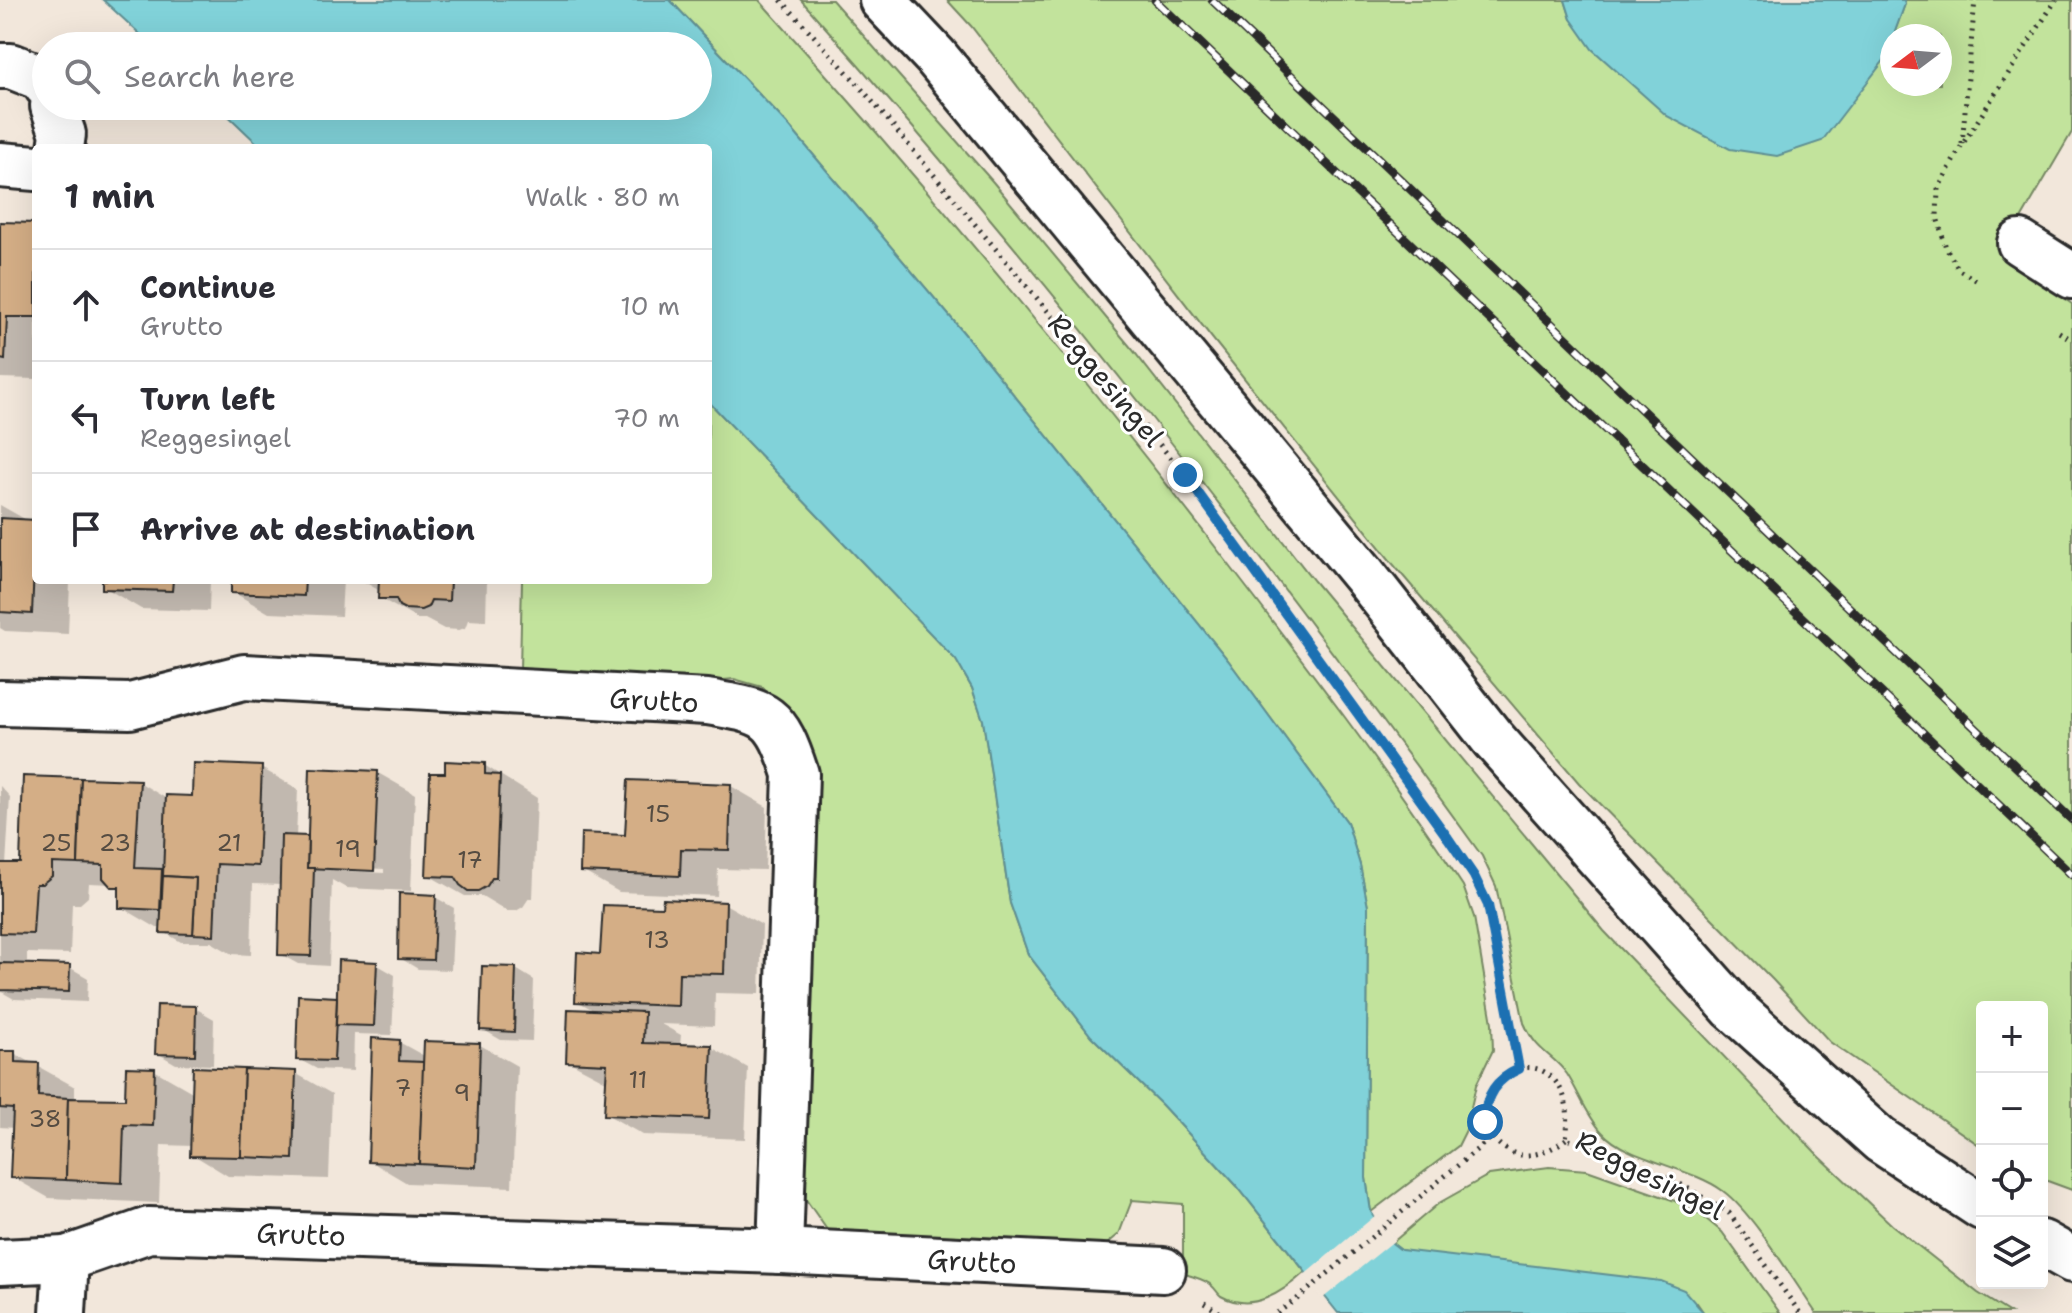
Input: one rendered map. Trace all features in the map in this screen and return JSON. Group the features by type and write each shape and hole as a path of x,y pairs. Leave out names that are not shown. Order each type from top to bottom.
{"street":[{"path":"882,0 935,56 1364,575 1493,739 1733,1008 1880,1140 1976,1203"},
{"path":"0,66 11,66 32,74"},
{"path":"58,120 63,134 62,144"},
{"path":"0,165 32,168"},
{"path":"2020,243 2072,276"},
{"name":"Grutto","path":"0,703 130,706 244,677 707,702 753,710 772,722 788,749 796,774 780,1251"},
{"name":"Grutto","path":"0,1262 66,1259 149,1230 780,1251 1163,1270"},
{"path":"2048,1246 2072,1260"},
{"path":"63,1313 66,1259"}],"path":[{"name":"Reggesingel","path":"781,0 856,82 1185,475 1457,851 1488,905 1519,1069 1545,1071 1558,1085 1569,1121 1566,1139 1635,1162 1729,1213 1800,1313"},
{"path":"1962,145 1975,0"},
{"path":"1980,282 1959,270 1946,248 1937,217 1938,189 1962,145 2056,0"},
{"path":"2049,325 2072,340"},
{"path":"1519,1069 1504,1075 1493,1086 1485,1109 1485,1122 1492,1137 1509,1151 1521,1155 1555,1148 1566,1139"},
{"path":"1277,1313 1492,1137"}],"green space":[{"path":"670,0 759,0 819,67 995,272 1165,482 1345,717 1463,886 1474,917 1492,1023 1493,1050 1476,1085 1466,1130 1458,1146 1371,1212 1366,1178 1368,907 1347,822 1228,660 963,332 789,126 712,44 712,32 700,32"},
{"path":"801,0 832,0 993,182 1132,349 1314,581 1604,931 1818,1155 1892,1225 1978,1293 2010,1313 1816,1313 1760,1231 1735,1201 1710,1183 1627,1150 1602,1132 1587,1112 1567,1074 1539,1047 1524,1023 1496,886 1482,856 1320,636 1153,419 980,207"},
{"path":"947,0 1565,0 1571,19 1880,58 1880,96 1952,96 1952,24 1898,24 1904,0 2072,0 2072,132 2000,255 2072,304 2072,1190 2048,1181 2048,1001 1976,1001 1976,1143 1830,1042 1579,783 1393,564 1212,338 971,26"},
{"path":"712,405 956,660 972,688 983,720 1010,903 1028,954 1091,1036 1162,1105 1237,1186 1305,1272 1287,1287 1266,1298 1244,1302 1221,1296 1206,1282 1183,1273 1183,1204 1132,1200 1119,1234 1100,1250 830,1234 800,1191 796,722 762,687 734,679 691,683 520,669 522,584 712,584"},
{"path":"1549,1167 1587,1170 1675,1201 1700,1214 1722,1232 1780,1313 1704,1313 1697,1303 1401,1250 1392,1243 1439,1203 1489,1175"}],"water":[{"path":"103,0 670,0 700,32 138,32"},
{"path":"1565,0 1904,0 1905,4 1898,24 1880,24 1880,66 1822,141 1777,156 1730,149 1667,116 1592,49 1571,19"},
{"path":"712,44 789,126 963,332 1228,660 1347,822 1368,907 1366,1178 1371,1212 1392,1243 1401,1250 1661,1281 1684,1290 1704,1313 1338,1313 1237,1186 1162,1105 1091,1036 1028,954 1010,903 983,720 972,688 956,660 712,405 712,144 258,144 233,120 712,120"}],"pier":[{"path":"1377,1214 1395,1240 1322,1299 1303,1276"}],"building":[{"path":"0,222 32,223 32,317 7,317 5,360 0,359"},
{"path":"0,518 32,520 32,614 0,612"},
{"path":"102,584 173,584 172,591 102,589"},
{"path":"231,584 305,584 304,596 231,593"},
{"path":"379,584 450,584 449,601 431,600 428,607 421,610 405,609 399,606 396,599 378,599"},
{"path":"445,761 485,763 485,774 500,775 496,878 478,891 468,891 455,877 426,876 430,773 445,773"},
{"path":"193,763 262,766 258,866 217,864 214,935 193,934 196,878 163,876 166,795 192,796"},
{"path":"310,768 378,771 374,871 307,868"},
{"path":"23,776 81,778 78,864 52,863 52,876 42,884 36,884 33,934 0,933 0,863 20,863"},
{"path":"81,778 140,780 135,868 162,869 160,910 119,908 119,887 111,887 103,878 103,865 78,864"},
{"path":"628,780 731,784 729,850 681,849 680,876 580,872 581,833 625,835"},
{"path":"281,835 308,836 307,868 314,868 311,956 278,955"},
{"path":"163,876 196,878 193,934 160,933"},
{"path":"399,893 436,895 433,960 398,959"},
{"path":"663,899 726,902 724,974 679,973 678,1006 575,1002 577,952 600,954 603,905 662,907"},
{"path":"338,960 377,962 374,1026 336,1025"},
{"path":"0,963 70,965 69,992 0,990"},
{"path":"482,966 516,967 514,1032 480,1030"},
{"path":"298,995 337,997 334,1061 296,1060"},
{"path":"157,1005 196,1006 195,1055 155,1054"},
{"path":"568,1009 644,1012 643,1043 712,1045 709,1119 604,1115 607,1064 566,1062"},
{"path":"372,1038 400,1040 399,1061 424,1062 419,1164 368,1162"},
{"path":"424,1041 480,1043 476,1167 419,1164"},
{"path":"0,1051 15,1051 15,1062 39,1063 38,1096 68,1098 66,1180 10,1178 13,1109 0,1108"},
{"path":"126,1067 155,1068 153,1126 124,1125 122,1183 66,1180 68,1098 125,1099"},
{"path":"193,1067 244,1069 241,1157 190,1156"},
{"path":"244,1069 296,1071 293,1159 241,1157"}],"railway":[{"path":"1155,0 2072,875"},
{"path":"1212,0 2072,820"}],"route":[{"path":"1185,475 1448,838 1474,876 1488,905 1519,1069 1504,1075 1493,1086 1485,1109 1485,1122"}]}
